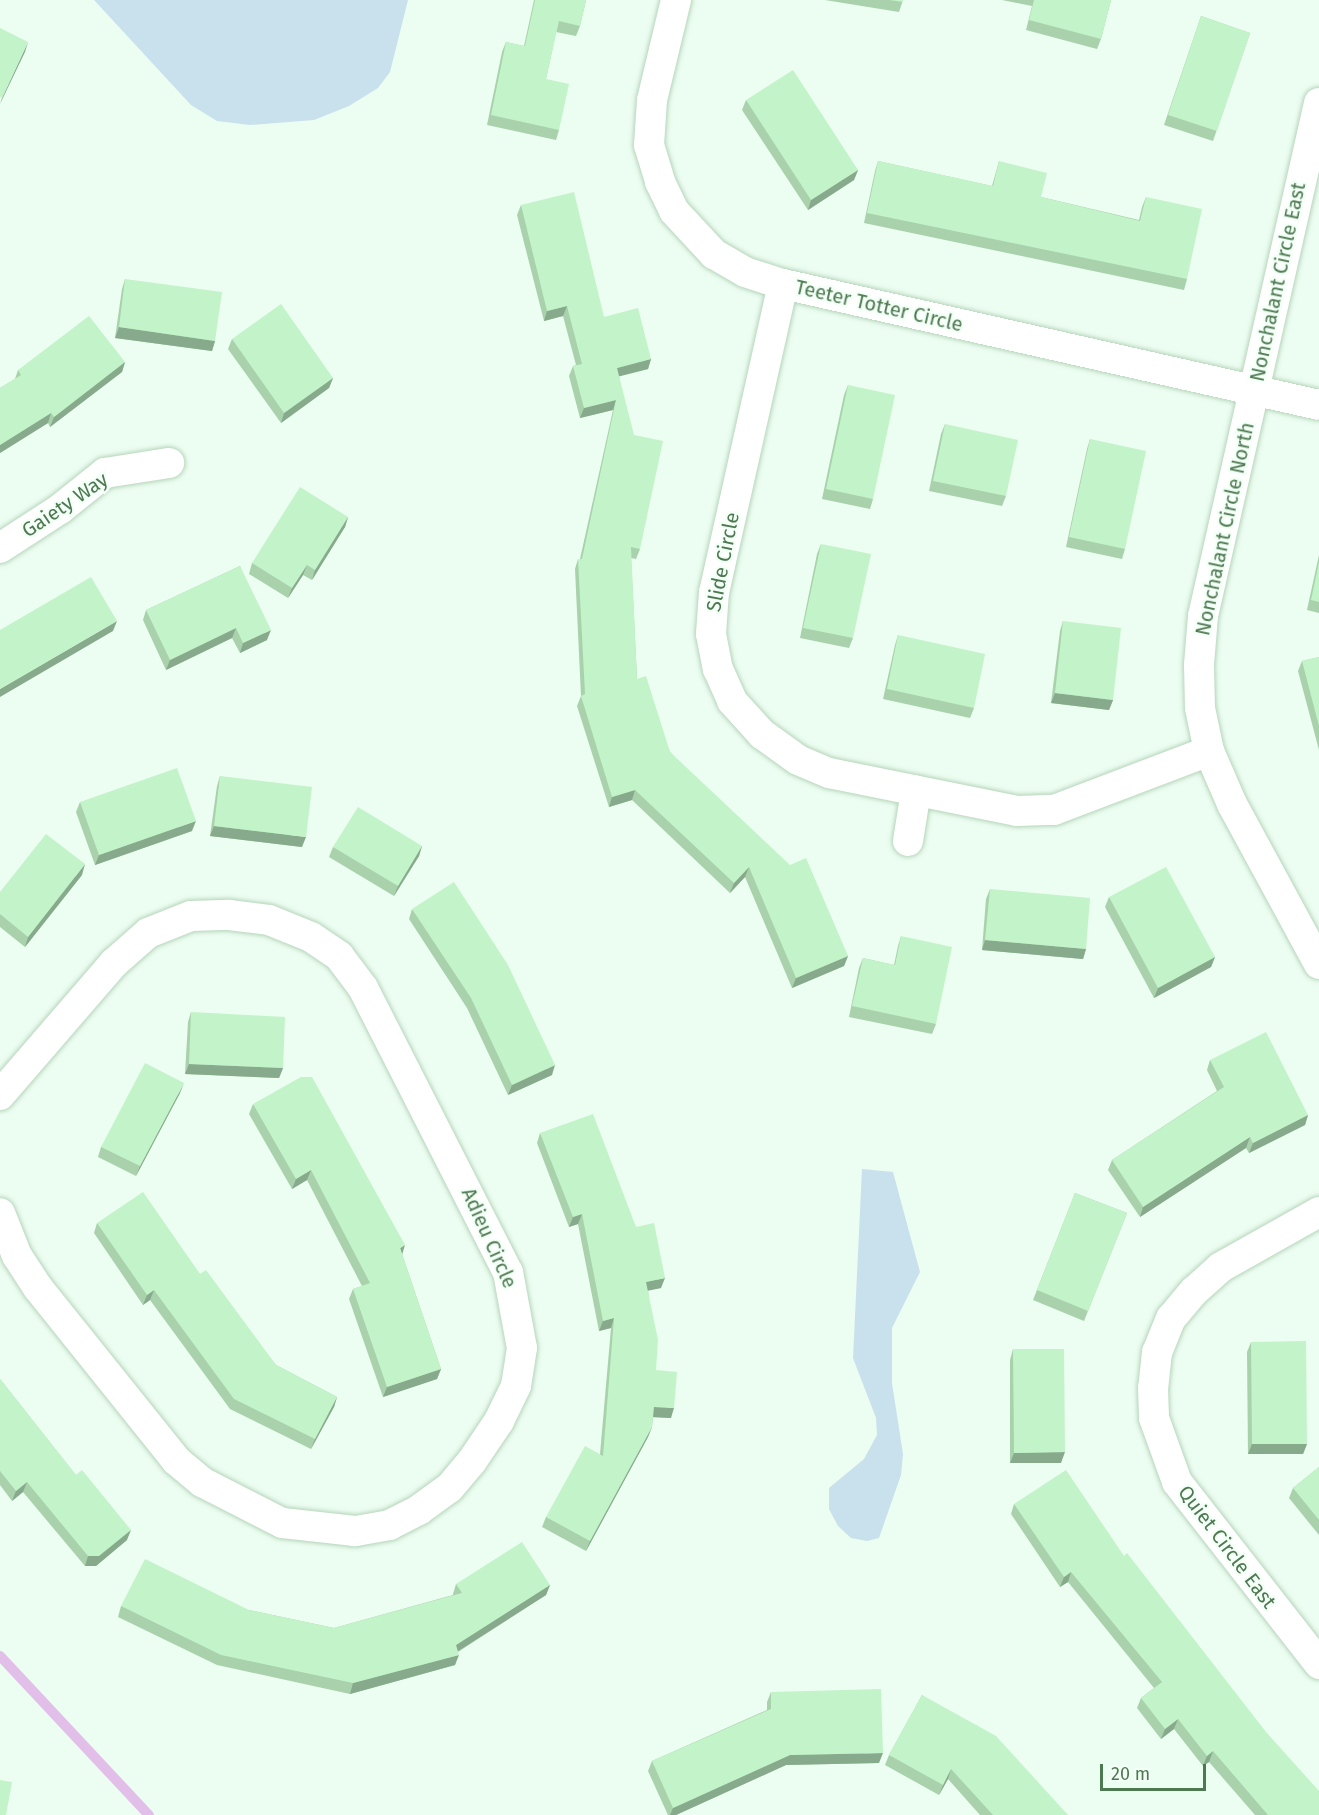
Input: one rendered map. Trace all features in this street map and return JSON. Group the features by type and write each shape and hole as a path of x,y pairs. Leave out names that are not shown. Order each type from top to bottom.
{"street":[{"name":"Teeter Totter Circle","path":"676,0 652,100 649,145 660,183 674,211 714,254 746,272 783,284 1319,405"},
{"name":"Nonchalant Circle East","path":"1254,391 1319,103"},
{"name":"Slide Circle","path":"783,284 714,592 711,634 718,669 732,701 762,734 798,760 829,773 1017,811 1054,810 1209,751"},
{"name":"Nonchalant Circle North","path":"1254,391 1203,616 1200,708 1209,751 1232,804 1319,964"},
{"name":"Gaiety Way","path":"0,548 60,509 105,473 169,463"},
{"path":"908,841 916,791"},
{"name":"Adieu Circle","path":"0,1095 114,963 148,933 191,916 229,915 269,920 311,937 339,956 363,988 508,1272 522,1348 516,1386 499,1421 472,1461 449,1488 419,1510 390,1525 355,1532 282,1523 202,1482 176,1460 38,1288 17,1256 0,1212"},
{"name":"Quiet Circle East","path":"1319,1212 1221,1267 1194,1291 1172,1318 1157,1352 1153,1388 1154,1418 1178,1482 1319,1664"}],"shaded area":[{"path":"94,0 408,0 390,72 378,88 349,106 314,120 250,125 217,121 191,105"},
{"path":"862,1169 893,1172 920,1272 892,1328 892,1383 903,1454 901,1475 879,1538 867,1541 851,1538 838,1526 829,1509 829,1488 864,1459 877,1435 876,1418 853,1358"}],"building":[{"path":"535,0 586,0 580,26 559,21 546,79 569,84 559,130 491,115 506,42 525,46"},
{"path":"1034,0 1111,0 1101,39 1029,20"},
{"path":"1201,16 1250,33 1217,131 1168,115"},
{"path":"0,28 28,42 2,98 0,97"},
{"path":"793,70 858,170 811,200 746,100"},
{"path":"878,161 993,186 999,161 1047,173 1041,197 1140,221 1146,197 1202,209 1187,279 867,213"},
{"path":"574,192 604,317 638,308 651,359 617,368 634,435 663,441 640,549 631,547 637,679 646,676 670,752 790,865 806,858 848,956 796,978 749,867 734,883 635,790 612,797 581,696 585,694 578,559 582,559 616,400 584,408 573,366 582,364 567,306 547,311 521,205"},
{"path":"125,279 222,292 215,341 119,327"},
{"path":"281,304 333,378 284,413 232,339"},
{"path":"89,316 125,362 54,417 51,413 0,445 0,388 21,375 18,370"},
{"path":"848,385 895,395 873,499 826,489"},
{"path":"945,424 1018,440 1006,496 933,481"},
{"path":"1090,439 1146,451 1125,549 1069,537"},
{"path":"300,487 348,517 315,570 307,565 292,588 252,563"},
{"path":"821,544 871,554 853,638 803,628"},
{"path":"1319,562 1319,602 1311,600"},
{"path":"240,566 271,630 243,643 236,628 170,660 146,610"},
{"path":"91,577 117,621 0,689 0,630"},
{"path":"1063,621 1121,628 1113,700 1055,693"},
{"path":"898,635 985,654 974,708 887,689"},
{"path":"1319,657 1319,726 1302,661"},
{"path":"177,768 196,821 99,855 80,802"},
{"path":"220,776 312,787 306,837 214,826"},
{"path":"358,807 422,846 398,886 333,847"},
{"path":"46,834 85,864 28,937 0,914 0,892"},
{"path":"1166,867 1215,957 1158,988 1109,897"},
{"path":"454,882 508,965 555,1065 512,1085 471,998 412,909"},
{"path":"990,889 1090,898 1086,949 985,940"},
{"path":"901,936 952,947 936,1024 852,1006 863,958 895,965"},
{"path":"191,1012 285,1017 283,1068 189,1064"},
{"path":"1266,1032 1308,1115 1253,1143 1250,1137 1143,1207 1112,1160 1224,1087 1210,1060"},
{"path":"145,1063 184,1083 140,1166 101,1147"},
{"path":"301,1077 312,1077 405,1245 400,1248 441,1369 387,1387 353,1289 370,1283 311,1170 296,1179 253,1104"},
{"path":"593,1114 636,1227 654,1223 665,1278 646,1282 658,1340 656,1370 677,1372 674,1408 654,1407 652,1427 590,1541 546,1517 585,1446 603,1456 614,1318 603,1321 582,1214 573,1217 540,1133"},
{"path":"143,1192 200,1274 206,1270 276,1365 337,1397 315,1439 234,1399 154,1290 147,1295 97,1223"},
{"path":"1075,1193 1127,1213 1088,1311 1037,1290"},
{"path":"1306,1341 1307,1444 1252,1444 1251,1342"},
{"path":"1013,1349 1064,1349 1065,1452 1014,1453"},
{"path":"0,1379 76,1475 82,1470 131,1530 99,1556 88,1556 27,1482 16,1491 0,1471"},
{"path":"1319,1467 1319,1520 1293,1488"},
{"path":"1066,1470 1124,1556 1127,1553 1266,1732 1319,1791 1319,1815 1268,1815 1213,1751 1207,1756 1178,1719 1165,1729 1141,1698 1162,1682 1071,1572 1064,1577 1014,1504"},
{"path":"522,1542 550,1585 456,1645 459,1655 353,1683 221,1655 121,1606 145,1559 249,1610 334,1628 462,1593 456,1584"},
{"path":"881,1689 883,1753 790,1755 673,1808 652,1761 771,1709 771,1692"},
{"path":"922,1695 996,1736 1068,1815 993,1815 951,1769 943,1785 889,1755"},
{"path":"0,1780 12,1782 6,1815 0,1815"}],"waterway":[{"path":"0,1656 149,1815"}]}
